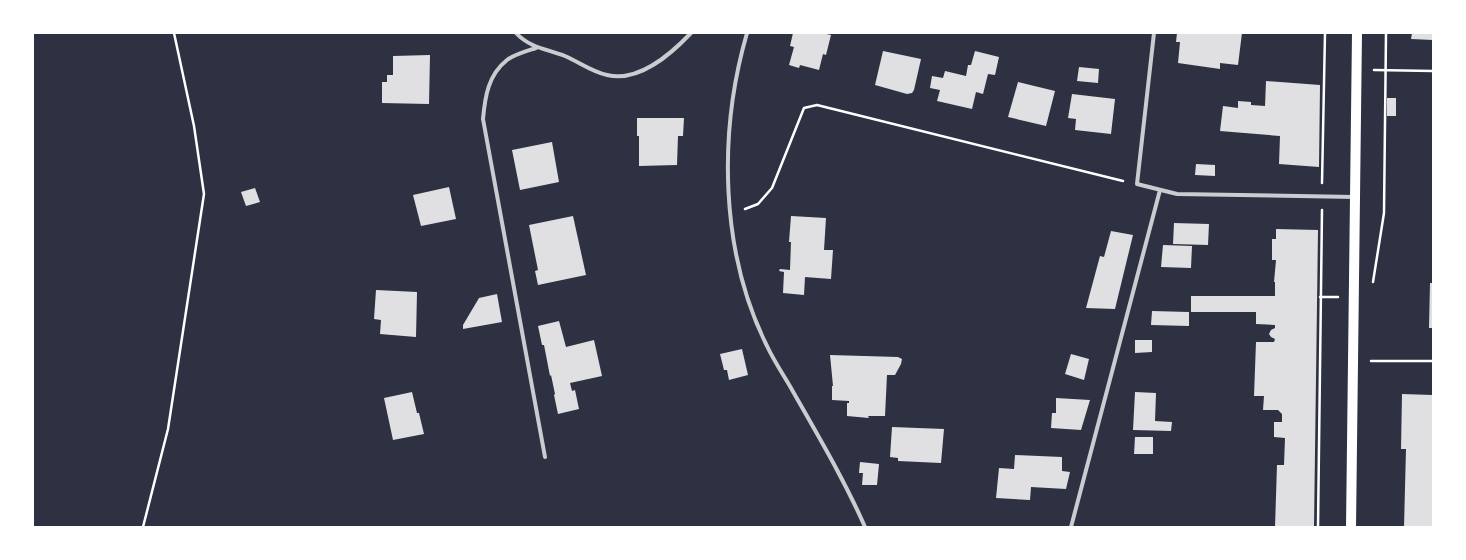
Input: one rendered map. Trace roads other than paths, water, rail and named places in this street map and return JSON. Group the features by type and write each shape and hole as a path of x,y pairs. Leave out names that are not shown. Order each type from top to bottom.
{"main road":[{"path":"1351,527 1357,33"}],"street":[{"path":"516,33 536,48 564,56 606,75 622,76 647,69 660,61 674,50 691,33"},
{"path":"747,33 742,49 735,88 729,135 728,181 730,212 737,263 750,307 767,346 851,495 865,527"},
{"path":"1154,33 1137,184 1178,194 1322,198 1355,197"},
{"path":"536,48 508,59 498,69 489,83 484,100 483,119 545,457"},
{"path":"1071,527 1160,190"}]}
